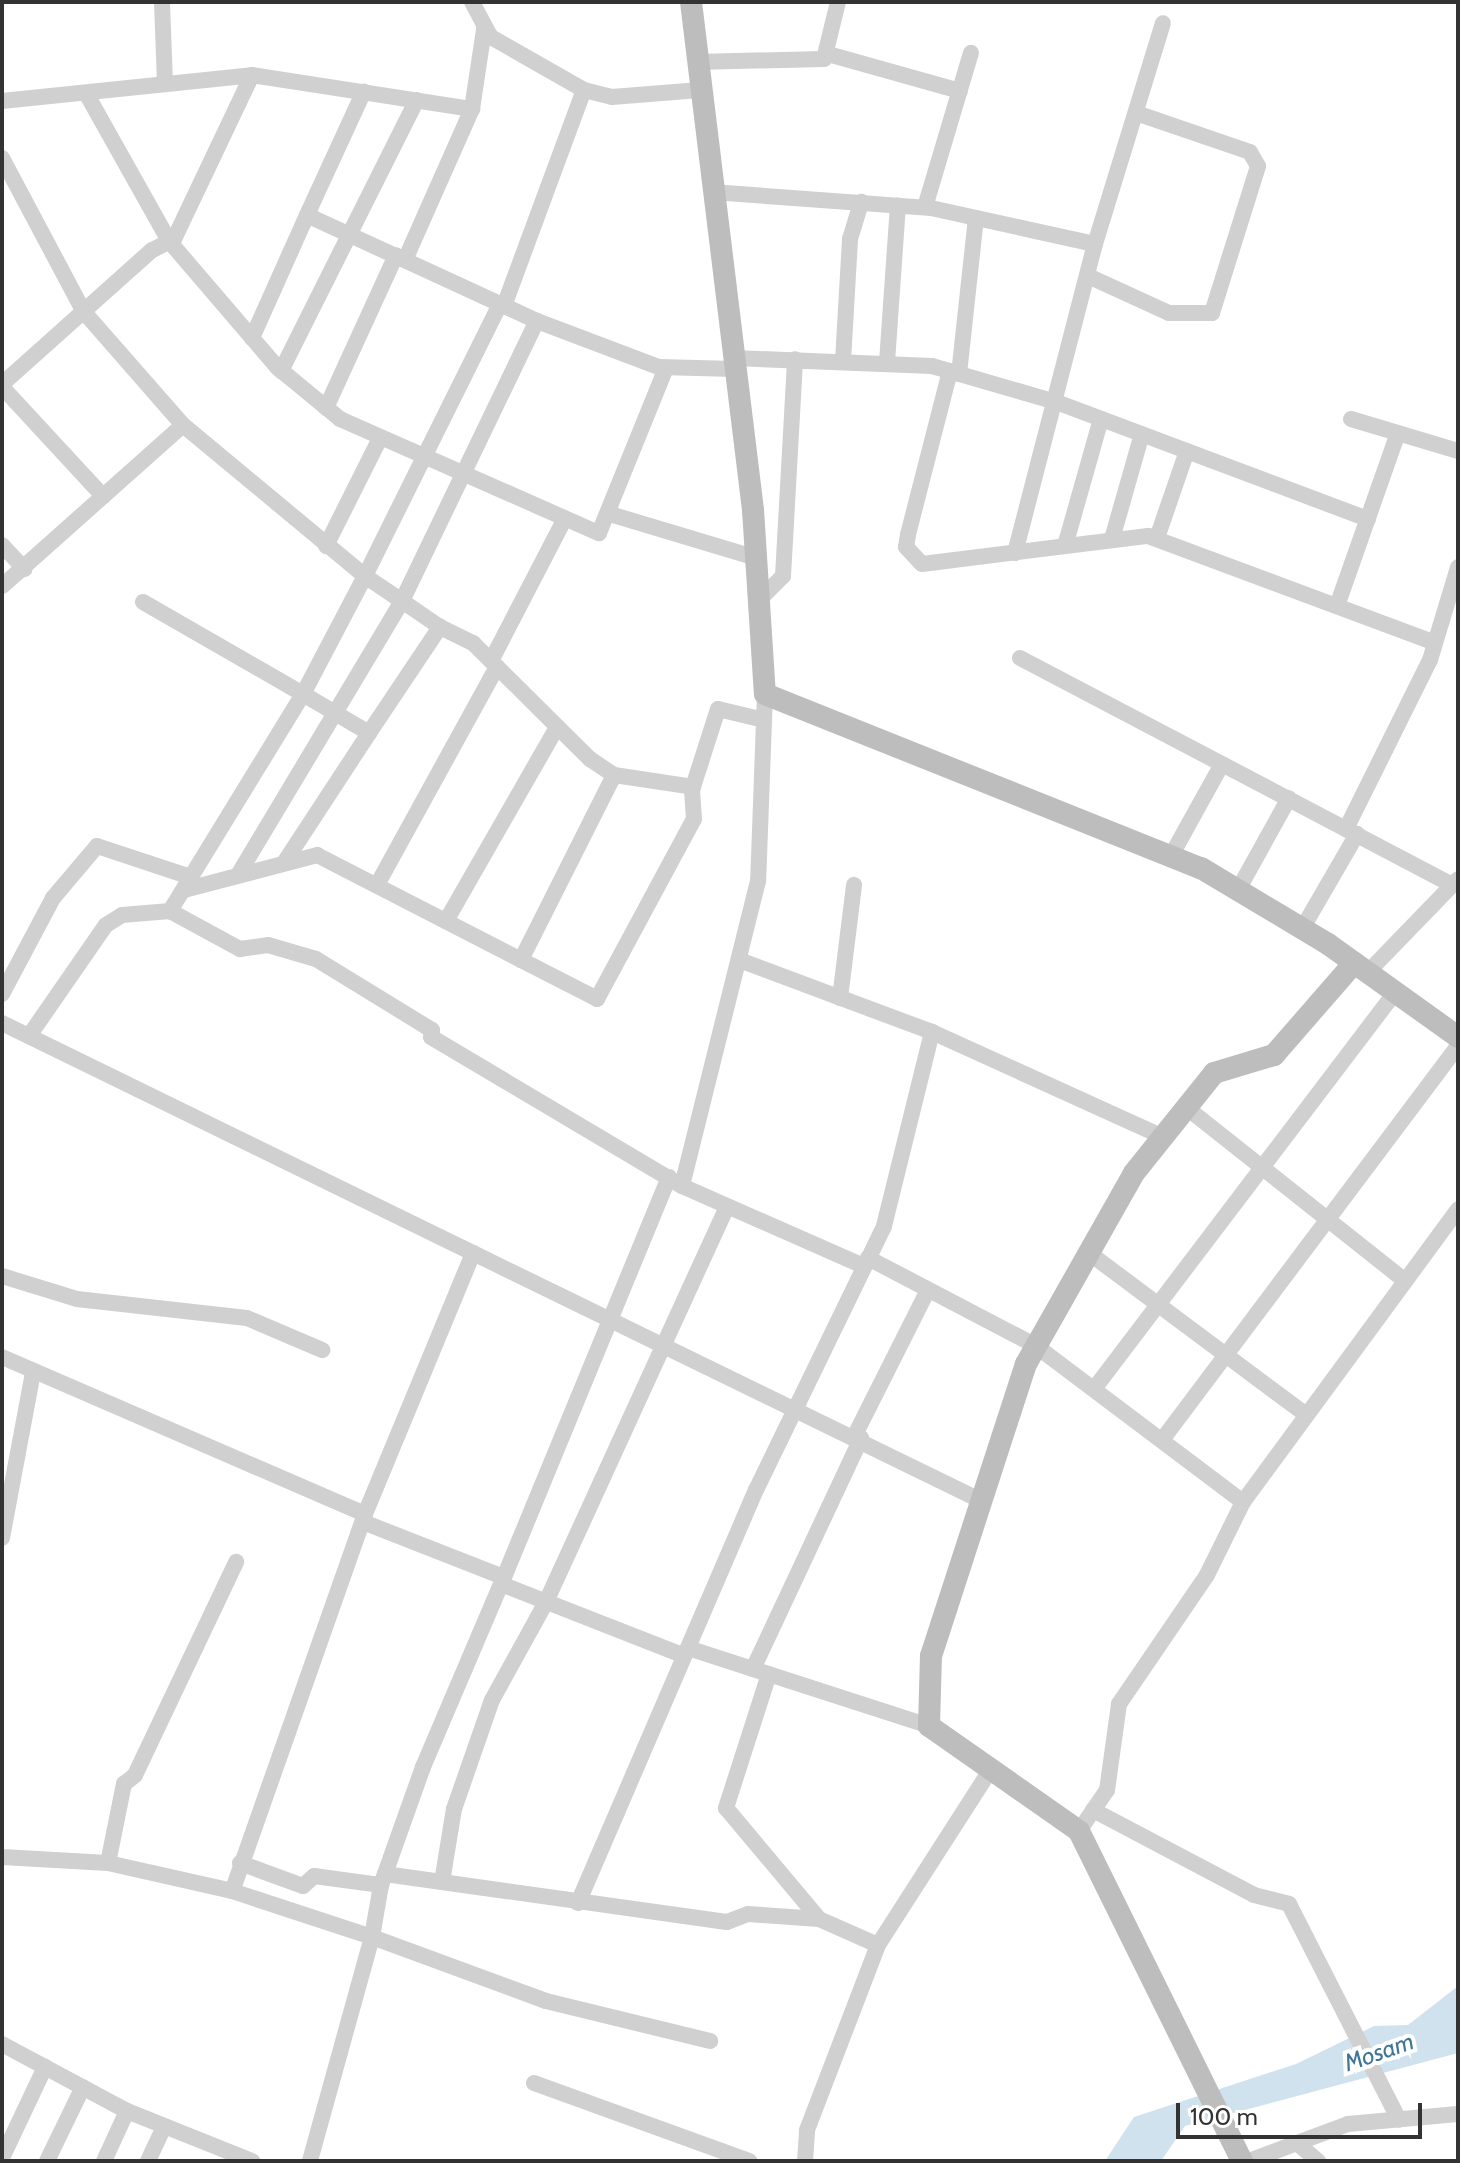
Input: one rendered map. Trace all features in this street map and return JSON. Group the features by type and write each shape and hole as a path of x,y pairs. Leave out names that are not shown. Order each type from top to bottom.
{"street":[{"path":"162,2 165,84"},
{"path":"326,408 472,109 484,30 472,2"},
{"path":"310,2161 372,1937 383,1879 607,1316 675,1181 742,961 758,881 765,694 757,558 691,2"},
{"path":"697,62 820,60 828,54 838,2"},
{"path":"1015,553 1059,403 1095,244 1163,23"},
{"path":"484,30 584,90 612,97 700,90"},
{"path":"925,207 971,53"},
{"path":"828,54 960,91"},
{"path":"103,496 2,386 169,241 252,89 252,75"},
{"path":"2,101 252,75 472,109"},
{"path":"170,911 303,694 426,460 502,305 584,90"},
{"path":"252,338 364,91"},
{"path":"86,93 169,241 281,371 326,408 426,460 563,522 599,533 610,514 666,368"},
{"path":"281,371 354,236 417,100"},
{"path":"1088,276 1169,313 1203,317 1220,300 1258,166 1254,155 1136,113"},
{"path":"2,158 84,312 183,425 365,576 494,664 557,727 614,775 693,787"},
{"path":"712,192 925,207 1095,244"},
{"path":"843,361 850,239 861,202"},
{"path":"887,362 898,205"},
{"path":"307,215 537,321 666,368 795,359 887,362 955,373 1059,403 1368,519"},
{"path":"976,218 955,373 906,547 922,564 935,566 1112,539 1157,538 1435,643"},
{"path":"238,875 332,711 402,601 465,477 537,321"},
{"path":"759,600 783,576 795,359"},
{"path":"1065,546 1101,419"},
{"path":"1351,419 1458,451"},
{"path":"2,586 183,425"},
{"path":"1337,606 1398,433"},
{"path":"1112,539 1142,434"},
{"path":"326,546 380,438"},
{"path":"1157,538 1187,451"},
{"path":"610,514 757,558"},
{"path":"377,885 494,664 563,522"},
{"path":"2,545 24,569"},
{"path":"1302,929 1352,831 1435,643 1458,567"},
{"path":"143,602 369,733"},
{"path":"284,863 440,627"},
{"path":"929,1726 931,1656 982,1501 1036,1346 1089,1253 1163,1137 1214,1073 1274,1055 1361,968 1455,882 1020,658"},
{"path":"765,694 1171,856 1238,890 1302,929 1458,1037"},
{"path":"2,994 53,898 97,846 187,883 238,875 317,855 597,999 694,819 693,787 718,709 764,720"},
{"path":"446,921 557,727"},
{"path":"1171,856 1222,764"},
{"path":"521,960 614,775"},
{"path":"1238,890 1289,798"},
{"path":"840,998 854,885"},
{"path":"29,1036 106,925 122,915 170,911 240,949 268,945 316,959 432,1030 431,1037 675,1181 928,1290 1036,1346 1243,1502"},
{"path":"742,961 932,1032 1163,1137"},
{"path":"1094,1389 1395,992"},
{"path":"2,1023 473,1253 796,1406 982,1501"},
{"path":"578,1903 685,1652 796,1406 884,1226 932,1032"},
{"path":"1162,1440 1458,1046"},
{"path":"1187,1108 1405,1281"},
{"path":"442,1882 454,1809 492,1700 546,1602 727,1206"},
{"path":"1079,1831 1107,1790 1119,1704 1207,1575 1243,1502 1458,1209"},
{"path":"232,1891 364,1518 473,1253"},
{"path":"1089,1253 1224,1357 1306,1415"},
{"path":"2,1276 77,1299 247,1318 322,1350"},
{"path":"819,1919 726,1808 761,1672 858,1437 928,1290"},
{"path":"2,1357 546,1602 685,1652 761,1672 929,1726 989,1772 1079,1831 1244,2160 1348,2124 1458,2114"},
{"path":"2,1538 7,1474 33,1373"},
{"path":"108,1863 124,1784 135,1775 236,1562"},
{"path":"805,2161 807,2130 878,1945 989,1772"},
{"path":"1093,1810 1254,1895 1291,1907 1399,2120"},
{"path":"2,1857 108,1863 232,1891 372,1937 546,2001 710,2041"},
{"path":"240,1863 303,1886 314,1876 442,1882 727,1922 748,1914 819,1919 878,1945"},
{"path":"3,2046 127,2111 247,2160"},
{"path":"2,2158 45,2067"},
{"path":"534,2083 749,2161"},
{"path":"47,2161 83,2087"},
{"path":"104,2161 127,2111"},
{"path":"148,2161 164,2126"},
{"path":"1297,2143 1318,2161"}],"water":[{"name":"Mosam","path":"1458,1986 1458,2053 1185,2126 1161,2161 1105,2161 1134,2117 1296,2064 1374,2026 1408,2025"}]}
